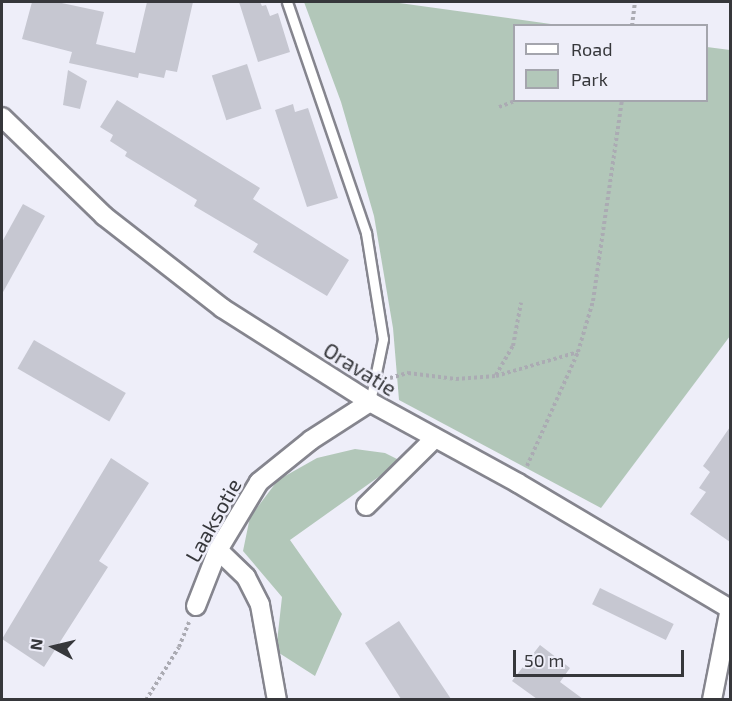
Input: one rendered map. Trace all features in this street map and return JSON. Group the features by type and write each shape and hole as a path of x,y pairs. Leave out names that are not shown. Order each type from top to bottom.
{"street":[{"name":"Oravatie","path":"2,117 104,216 222,308 373,394 434,439 518,483 730,609"},
{"name":"Laaksotie","path":"196,606 218,550 259,482 373,394"},
{"path":"366,506 434,439"},
{"path":"218,550 246,578 260,605 277,699"},
{"path":"712,699 730,609"}],"lane":[{"path":"286,2 366,233 382,339 373,394"}],"path":[{"path":"632,24 635,2"},
{"path":"499,107 513,102"},
{"path":"518,483 550,422 579,352 593,300 610,205 622,102"},
{"path":"496,376 513,345 521,303"},
{"path":"373,394 408,373 456,379 496,376 579,352"},
{"path":"146,699 179,647 196,606"}],"green space":[{"path":"304,2 392,2 551,24 513,24 513,102 708,102 708,47 730,50 730,336 601,508 399,400 393,328 374,216 341,102"},
{"path":"355,449 385,453 401,461 290,540 342,614 315,676 276,651 282,597 243,551 250,517 278,480 317,458"}],"building":[{"path":"32,2 57,2 104,12 96,44 135,53 147,2 193,2 177,72 166,70 164,78 139,73 138,78 69,63 72,52 22,39"},
{"path":"239,2 260,2 262,6 266,5 270,16 278,13 290,52 258,62"},
{"path":"247,64 262,109 226,120 212,75"},
{"path":"68,70 87,81 80,109 63,105"},
{"path":"117,100 260,188 253,199 349,260 327,296 253,252 258,244 194,206 197,200 125,156 127,152 110,141 113,135 100,127"},
{"path":"293,104 295,112 308,108 338,198 307,207 275,110"},
{"path":"23,204 45,216 2,294 2,242"},
{"path":"34,340 126,393 109,422 18,369"},
{"path":"730,427 730,542 690,514 706,492 699,488 710,472 703,466"},
{"path":"111,458 149,483 99,561 108,567 44,667 2,639"},
{"path":"600,588 674,624 666,640 592,604"},
{"path":"399,621 451,699 401,699 365,643"},
{"path":"540,645 570,668 560,682 583,699 537,699 512,681"}]}
